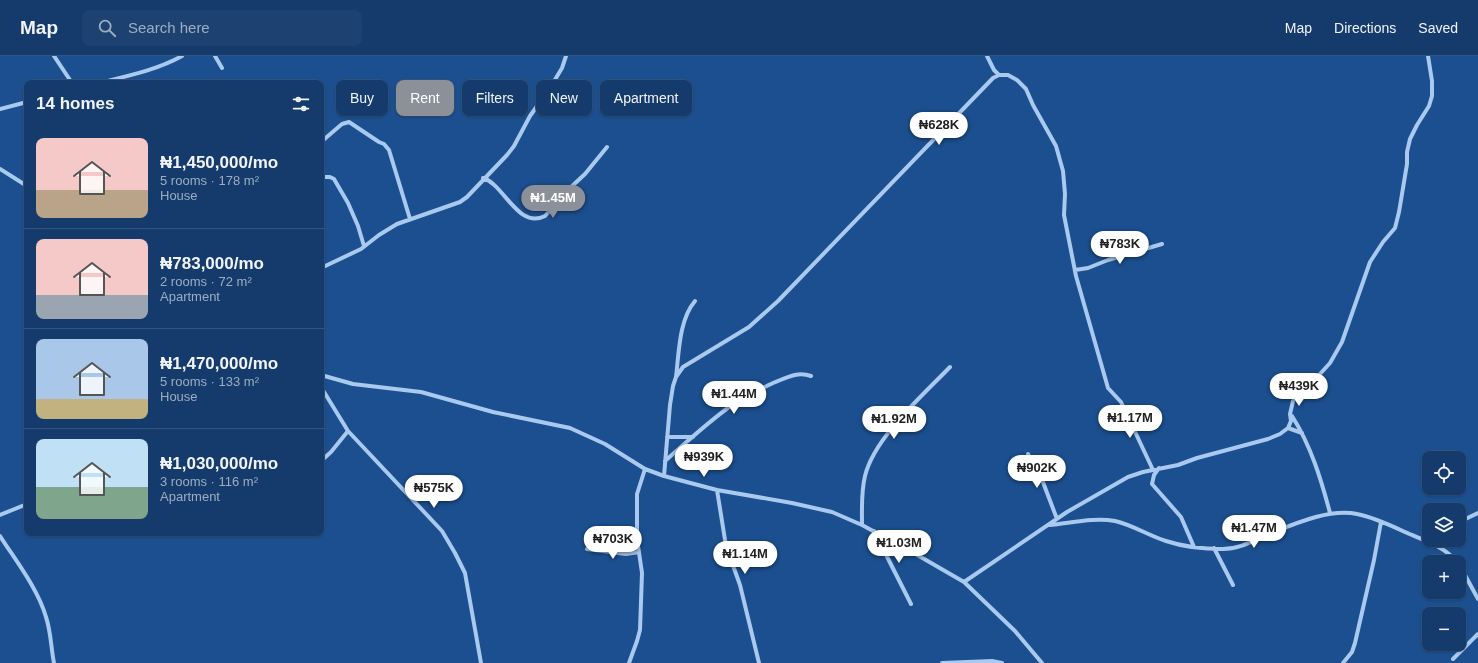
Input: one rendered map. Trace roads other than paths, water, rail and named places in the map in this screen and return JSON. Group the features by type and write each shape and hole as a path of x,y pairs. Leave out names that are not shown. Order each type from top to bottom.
{"street":[{"path":"54,56 70,80"},
{"path":"112,80 156,67 182,56"},
{"path":"215,56 222,68"},
{"path":"324,266 364,246 397,224 460,202 467,196 514,146 530,116 562,68 566,56"},
{"path":"987,56 994,70 999,75"},
{"path":"964,582 1047,525 1128,477 1159,468 1178,465 1197,458 1268,438 1280,434 1288,428 1291,421 1290,414 1293,401 1297,395 1310,385 1330,363 1342,342 1370,262 1383,242 1395,228 1399,212 1410,139 1429,106 1432,96 1432,81 1428,56"},
{"path":"676,377 683,367 691,361 731,339 749,327 778,301 914,161 983,87 999,75 1008,75 1017,80 1026,89 1033,105 1056,146 1063,171 1065,194 1064,215 1075,270 1108,388 1121,402 1153,470"},
{"path":"0,109 24,103"},
{"path":"324,139 342,124 349,122 384,144 389,150 410,219"},
{"path":"484,178 490,180 514,207 530,218 540,219 545,216 570,188 585,174 607,147"},
{"path":"0,169 24,184"},
{"path":"324,176 330,176 334,179 358,226 364,246"},
{"path":"1075,270 1088,268 1108,260 1162,244"},
{"path":"664,476 670,405 676,377 684,318 695,301"},
{"path":"862,525 862,500 865,476 870,461 901,417 950,367"},
{"path":"665,462 693,437 737,402 755,392 796,374 811,376"},
{"path":"324,376 353,384 421,392 493,412 570,428 605,444 645,469 664,476 717,490 792,503 832,512 874,531 964,582 1015,631 1042,663"},
{"path":"324,392 348,432 442,531 456,553 465,573 481,663"},
{"path":"1290,414 1303,433 1321,480 1330,513"},
{"path":"1288,428 1303,433"},
{"path":"324,459 332,452 348,432"},
{"path":"667,437 693,437"},
{"path":"1028,454 1041,477 1057,519"},
{"path":"1159,468 1154,475 1152,484 1182,517 1194,547"},
{"path":"629,663 640,630 642,573 637,539 637,494 645,469"},
{"path":"717,490 726,546 740,585 759,663"},
{"path":"0,515 24,505"},
{"path":"1047,525 1098,520 1116,521 1165,541 1184,546 1236,548 1330,513 1357,513 1422,538"},
{"path":"1466,519 1478,513"},
{"path":"1343,663 1352,652 1355,643 1381,522"},
{"path":"874,531 911,604"},
{"path":"0,536 28,581 44,612 50,636 54,663"},
{"path":"1438,547 1450,555"},
{"path":"1214,548 1233,585"},
{"path":"587,549 626,554 639,552"},
{"path":"1466,577 1478,599"},
{"path":"1453,659 1478,634"},
{"path":"942,663 992,661 1002,663"}]}
